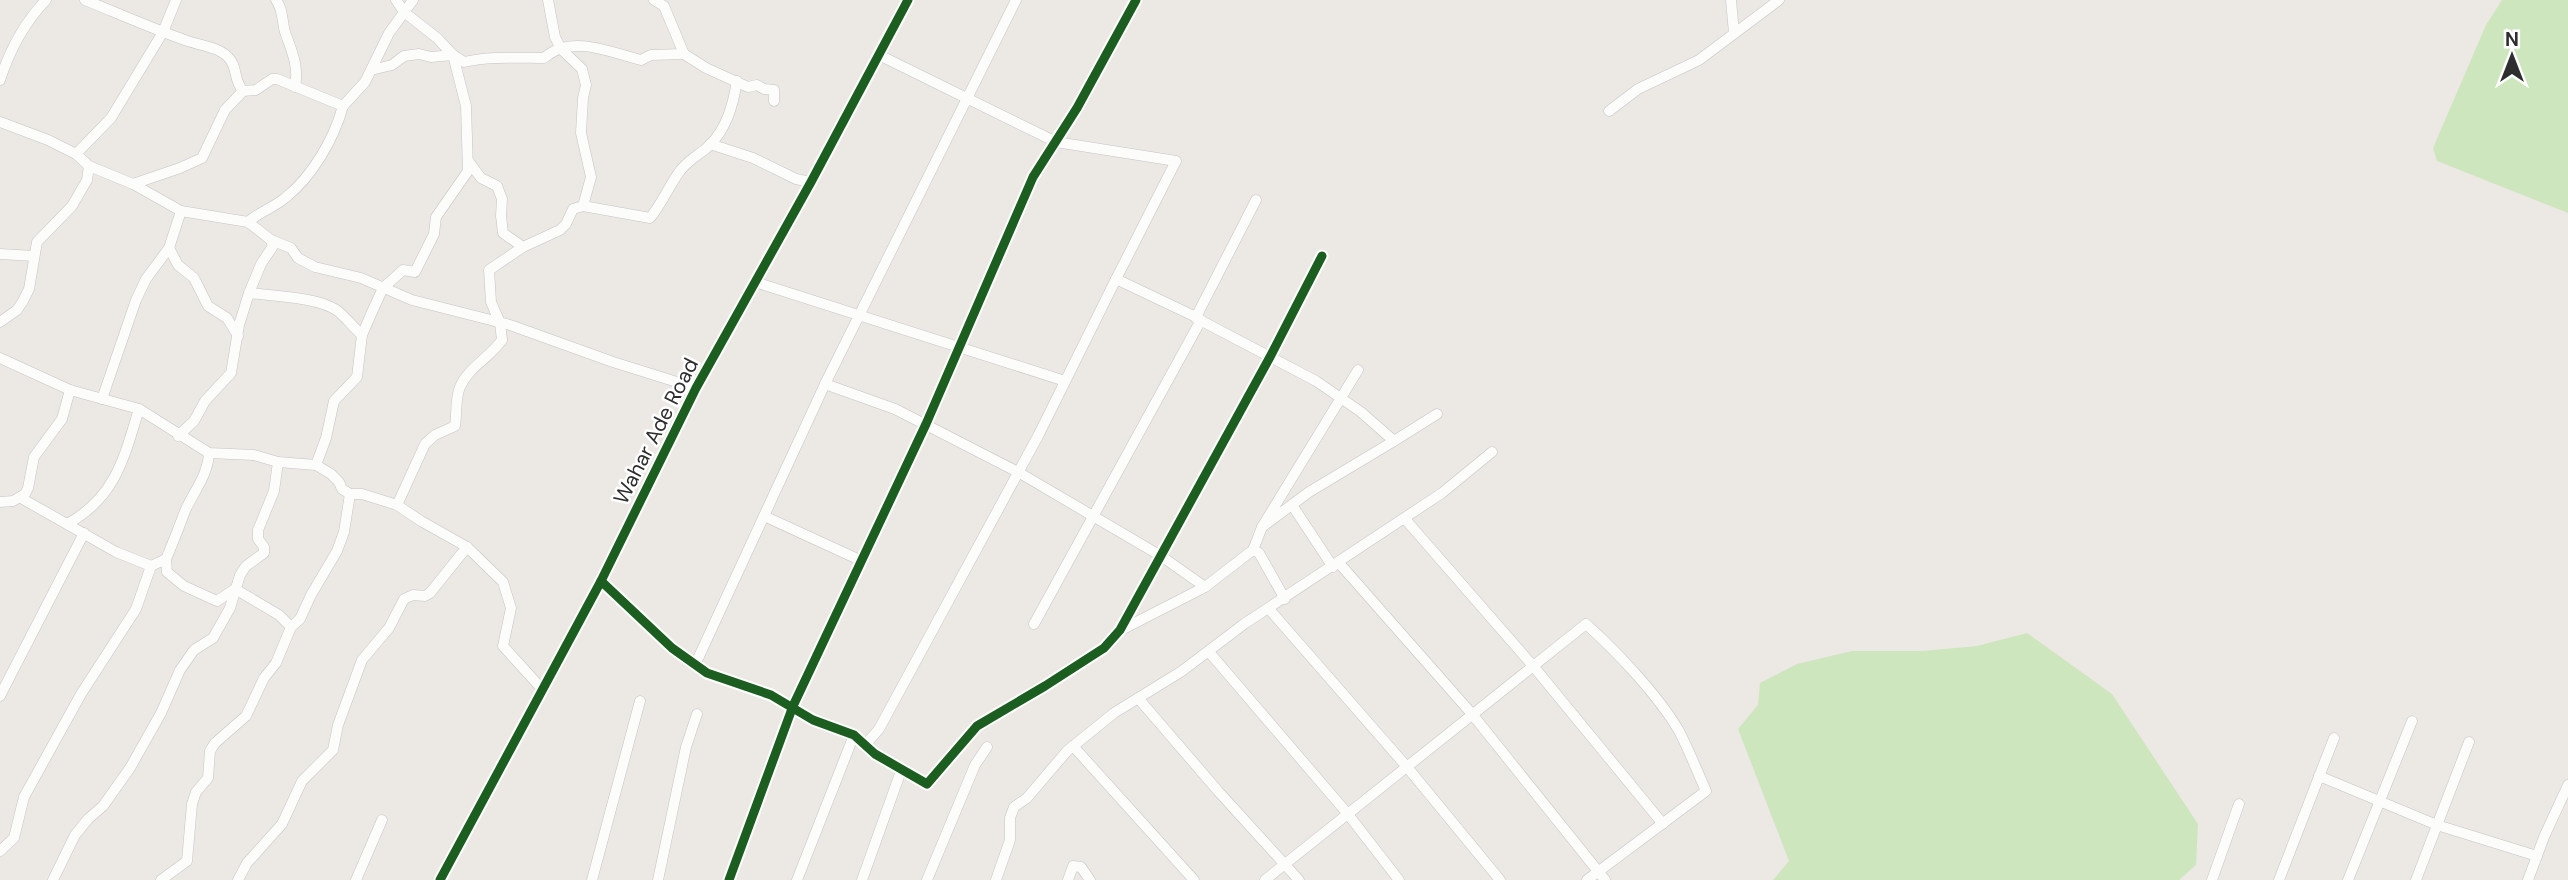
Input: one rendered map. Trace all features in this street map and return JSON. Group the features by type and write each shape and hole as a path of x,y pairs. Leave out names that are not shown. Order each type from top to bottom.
{"street":[{"path":"0,80 17,37 46,0"},
{"path":"85,0 163,32 219,51 229,57 236,83 243,91"},
{"path":"76,155 111,118 163,32 176,0"},
{"path":"396,0 404,12 464,62 487,57 544,58 552,51 561,49 599,47 641,60 651,55 684,54 706,68 748,87 757,85 774,90 774,101"},
{"path":"248,222 258,213 285,198 305,177 331,137 344,106 357,92 389,33 413,0"},
{"path":"548,0 552,25 561,49 582,68 586,85 581,132 591,177 583,206"},
{"path":"654,0 664,6 684,54"},
{"name":"Wahar Ade Road","path":"440,880 601,581 696,388 811,182 908,0"},
{"path":"695,665 825,384 1016,0"},
{"path":"729,880 793,706 926,424 1033,177 1077,108 1136,0"},
{"path":"1731,0 1734,33"},
{"path":"1609,111 1638,89 1699,60 1779,0"},
{"path":"281,2 285,32 296,62 295,87"},
{"path":"371,69 397,64 404,56 453,55"},
{"path":"316,465 326,438 334,401 357,377 362,335 383,288 403,270 415,272 434,233 436,217 468,170 466,106 453,55"},
{"path":"865,745 879,729 1018,472 1177,161 1056,142 879,55"},
{"path":"132,184 202,158 225,110 243,91 256,90 272,79 344,106"},
{"path":"397,505 425,444 435,435 455,426 460,387 467,375 492,353 502,340 500,323 491,302 489,270 523,247 560,230 573,209 583,206 650,218 680,171 710,144 728,117 737,81"},
{"path":"0,122 48,140 76,155 89,166 132,184 181,211 248,222 271,240 291,248 298,258 315,267 361,278 412,300 500,323 696,388"},
{"path":"710,144 753,158 796,179 811,182"},
{"path":"469,162 481,178 497,186 502,199 503,233 523,247"},
{"path":"0,322 23,301 29,289 37,242 60,220 81,193 89,166"},
{"path":"1034,624 1198,319 1256,200"},
{"path":"102,399 136,300 150,273 170,248 181,211"},
{"path":"178,436 194,421 205,401 232,373 249,293 261,264 273,246 271,240"},
{"path":"170,248 178,265 194,278 208,306 227,318 238,336"},
{"path":"0,254 34,257"},
{"path":"601,581 663,641 707,673 771,695 813,720 854,735 875,754 927,784 977,726 1104,648 1120,630 1270,357 1322,256"},
{"path":"1116,279 1316,381 1361,412 1394,442"},
{"path":"755,282 1065,381"},
{"path":"249,293 304,299 329,306 362,335"},
{"path":"0,358 70,390 139,409 178,436 209,453 254,455 278,462 316,465 331,474 340,482 342,489 350,494 362,494 397,505 467,547 503,582 511,608 503,646 542,689"},
{"path":"1120,630 1205,587 1253,550 1262,527 1359,370"},
{"path":"825,384 895,409 1018,472 1161,556 1205,587"},
{"path":"21,498 28,488 34,457 62,419 70,390"},
{"path":"69,523 98,501 119,472 139,409"},
{"path":"1262,527 1292,505 1437,414"},
{"path":"996,880 1010,840 1010,818 1014,807 1027,798 1073,746 1091,730 1405,519 1492,452"},
{"path":"209,453 208,466 186,509 166,559 167,572 184,586 217,601 235,589"},
{"path":"53,880 75,835 103,806 130,768 161,713 180,670 194,650 213,638 230,608 243,570 264,553 258,530 274,491 278,462"},
{"path":"161,880 187,861 192,804 196,792 208,778 211,751 215,743 246,716 264,678 276,663 291,627 300,620 311,595 337,551 344,532 350,494"},
{"path":"0,502 21,498 116,552 151,566"},
{"path":"1292,505 1336,565 1472,714 1605,880"},
{"path":"764,516 862,561"},
{"path":"1405,519 1534,667 1663,824"},
{"path":"0,696 84,533"},
{"path":"238,880 247,863 282,824 306,776 333,750 338,725 362,660 389,628 404,599 430,593 467,547"},
{"path":"1253,550 1259,553 1285,599"},
{"path":"0,851 14,838 24,797 80,694 136,609 151,566 166,559"},
{"path":"235,589 279,615 291,627"},
{"path":"1269,609 1407,767 1500,880"},
{"path":"1265,880 1586,624 1606,642 1679,732 1706,791 1587,880"},
{"path":"1209,652 1347,813 1399,880"},
{"path":"1138,698 1299,880"},
{"path":"592,880 640,701"},
{"path":"658,880 697,713"},
{"path":"2348,880 2412,721"},
{"path":"797,880 854,735"},
{"path":"2279,880 2334,738"},
{"path":"2416,880 2469,742"},
{"path":"1073,746 1194,880"},
{"path":"927,880 975,765 987,747"},
{"path":"862,880 901,771"},
{"path":"2319,776 2437,825 2537,856"},
{"path":"2528,880 2568,785"},
{"path":"2212,880 2239,804"},
{"path":"356,880 382,820"},
{"path":"1068,880 1073,866 1081,867 1090,880"}],"green space":[{"path":"2502,0 2568,0 2568,213 2437,161 2433,148 2486,25"},
{"path":"2027,633 2112,694 2198,824 2196,865 2179,880 1773,880 1789,861 1738,729 1758,705 1760,683 1797,664 1852,651 1923,651 1977,646"}],"cycle path":[{"path":"440,880 601,581 696,388 811,182 908,0"},
{"path":"729,880 793,706 926,424 1033,177 1077,108 1136,0"},
{"path":"601,581 672,648 707,673 771,695 813,720 854,735 875,754 927,784 977,726 1104,648 1120,630 1270,357 1322,256"}]}
